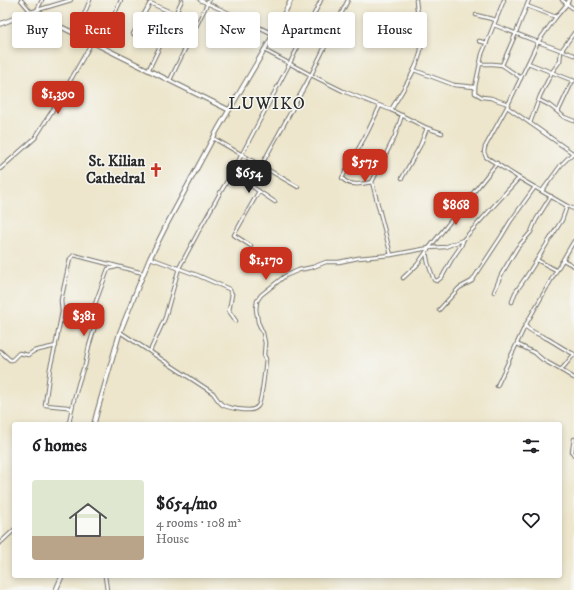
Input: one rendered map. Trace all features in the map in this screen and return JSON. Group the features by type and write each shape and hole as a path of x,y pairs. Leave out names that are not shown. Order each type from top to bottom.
{"main road":[{"path":"285,12 291,0"},
{"path":"0,24 12,19"},
{"path":"94,422 120,332 143,273 167,224 213,138 268,43"},
{"path":"106,48 229,110"},
{"path":"56,590 61,578"}],"street":[{"path":"21,0 31,12"},
{"path":"36,12 42,0"},
{"path":"36,12 71,0"},
{"path":"85,12 90,0"},
{"path":"115,12 121,0"},
{"path":"176,12 182,0"},
{"path":"200,0 268,32"},
{"path":"170,80 209,0"},
{"path":"150,351 164,318 180,268 201,226 232,173 290,63 321,0"},
{"path":"261,166 311,75 348,0"},
{"path":"391,110 414,70 421,49 416,0"},
{"path":"504,0 482,54 474,87 474,93 482,97 491,98 508,106 573,153 561,165 542,191"},
{"path":"502,65 529,0"},
{"path":"562,0 574,9"},
{"path":"569,0 538,42 508,106 484,147 484,152 486,157 498,163 519,178 574,209"},
{"path":"145,12 150,3 170,12"},
{"path":"527,6 556,16"},
{"path":"476,15 496,20"},
{"path":"494,24 574,55"},
{"path":"530,123 552,72 560,61 561,51 574,33"},
{"path":"479,42 487,43"},
{"path":"0,169 35,138 61,97 89,48"},
{"path":"149,69 159,48"},
{"path":"264,50 343,91 391,110 442,134"},
{"path":"528,62 573,81 558,112"},
{"path":"480,64 502,65 520,78"},
{"path":"414,70 454,85 474,87"},
{"path":"539,100 574,122"},
{"path":"372,182 364,184 351,184 342,178 380,106"},
{"path":"391,255 372,182 395,136 402,115"},
{"path":"402,178 420,146 427,128"},
{"path":"213,138 298,187"},
{"path":"403,278 417,265 498,163"},
{"path":"232,173 275,202"},
{"path":"426,252 434,280 437,281 442,277 461,246 463,240 519,178"},
{"path":"439,310 459,288 472,281 502,237 510,222 535,187"},
{"path":"251,246 234,235 259,191"},
{"path":"494,292 501,275 516,248 531,232 536,220 551,196"},
{"path":"512,302 515,293 562,220 567,206"},
{"path":"120,332 213,393 221,405 247,411 252,410 258,406 261,396 266,360 264,355 265,344 263,333 258,322 256,309 257,301 261,295 285,276 326,262 339,262 358,258 445,247 463,240"},
{"path":"497,386 525,326 574,241"},
{"path":"72,409 44,404 62,312 61,300 70,259 74,255 143,273"},
{"path":"150,258 180,268 229,289 232,294 230,311 236,321"},
{"path":"537,260 556,270"},
{"path":"563,260 574,266"},
{"path":"69,422 76,391 85,366 96,323 94,311 95,304 108,269 116,266"},
{"path":"525,326 574,355 561,370"},
{"path":"517,344 535,353 543,360 574,378"},
{"path":"0,351 12,360 19,353 28,355 34,351 56,346"},
{"path":"574,439 572,452 574,455"},
{"path":"0,543 12,532"},
{"path":"105,578 107,590"}],"place":[{"name":"St. Kilian Cathedral","path":"156,170"}],"district":[{"name":"LUWIKO","path":"267,103"}]}
